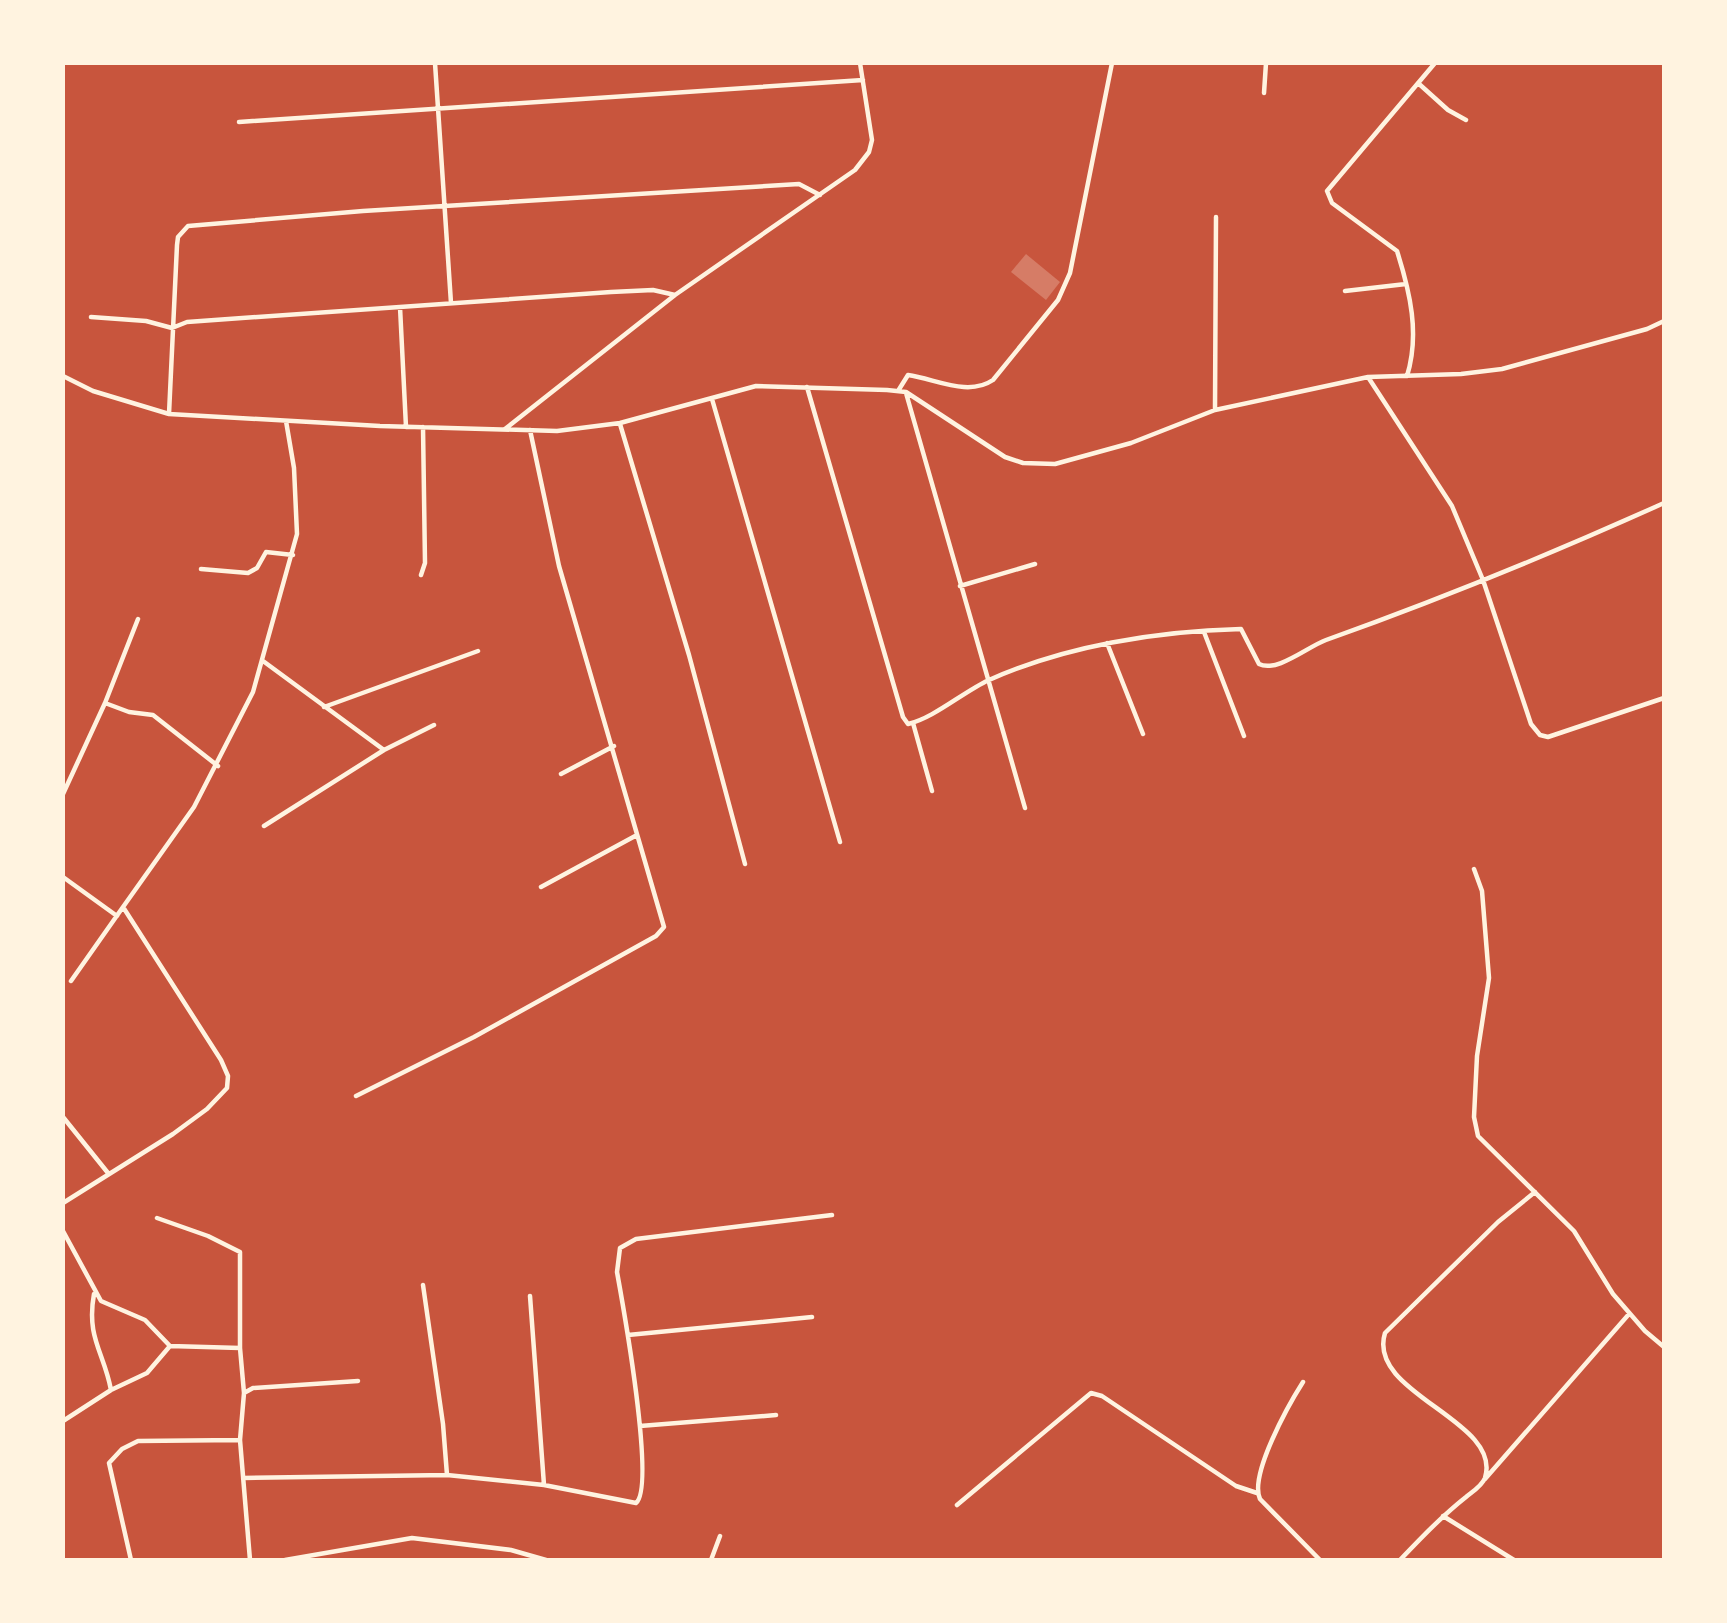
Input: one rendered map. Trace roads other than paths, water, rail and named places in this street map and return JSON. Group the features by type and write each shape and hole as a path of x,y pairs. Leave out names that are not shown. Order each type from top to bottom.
{"street":[{"path":"435,63 451,303"},
{"path":"504,429 676,296 855,170 869,152 872,139 860,63"},
{"path":"898,391 908,375 968,388 982,387 993,380 1058,300 1070,273 1112,63"},
{"path":"1264,93 1266,63"},
{"path":"1406,376 1415,341 1406,284 1394,247 1332,203 1327,191 1435,63"},
{"path":"240,122 863,80"},
{"path":"1418,83 1448,110 1466,120"},
{"path":"169,414 178,237 188,226 444,206 799,184 820,195"},
{"path":"1215,410 1216,217"},
{"path":"1345,291 1406,284"},
{"path":"90,317 139,320 172,328 187,322 643,290 666,292 676,296"},
{"path":"400,307 406,427"},
{"path":"63,376 93,391 169,414 406,427 557,431 620,423 756,386 898,391 906,392 1004,457 1038,465 1099,454 1215,410 1368,377 1502,369 1647,329 1664,321"},
{"path":"1368,377 1452,506 1483,580 1531,724 1541,735 1548,737 1664,698"},
{"path":"807,387 905,722 913,723 988,680 1059,655 1107,643 1241,629 1259,664 1275,667 1322,641 1483,580 1664,503"},
{"path":"906,392 1025,808"},
{"path":"712,399 840,842"},
{"path":"71,981 194,807 218,766 253,692 297,534 297,500 286,421"},
{"path":"620,423 689,655 745,864"},
{"path":"421,575 425,563 423,427"},
{"path":"356,1096 474,1037 662,932 664,920 559,566 530,430"},
{"path":"201,569 248,573 257,568 266,552 293,555"},
{"path":"960,586 1035,564"},
{"path":"63,794 105,703 138,619"},
{"path":"1204,632 1244,736"},
{"path":"1107,643 1143,734"},
{"path":"324,708 478,650"},
{"path":"263,661 384,750"},
{"path":"105,703 129,712 153,715 218,766"},
{"path":"913,723 932,791"},
{"path":"264,826 384,750 434,725"},
{"path":"561,774 614,746"},
{"path":"541,887 638,835"},
{"path":"1474,869 1482,891 1489,978 1477,1056 1475,1127 1485,1145 1574,1231 1629,1314 1664,1347"},
{"path":"63,877 117,916"},
{"path":"63,1203 108,1173 140,1156 207,1109 229,1083 221,1060 123,907"},
{"path":"63,1117 108,1173"},
{"path":"1485,1479 1484,1462 1478,1446 1466,1431 1389,1367 1382,1343 1391,1326 1420,1301 1498,1222 1535,1192"},
{"path":"243,1478 447,1475 544,1485 636,1503 643,1492 640,1426 617,1272 620,1248 626,1242 832,1216"},
{"path":"157,1217 208,1236 240,1252 240,1349 244,1393 240,1440 250,1560"},
{"path":"63,1231 86,1270 94,1293 101,1301 145,1320 170,1346 240,1349"},
{"path":"423,1285 443,1424 447,1475"},
{"path":"94,1293 90,1314 97,1353 110,1390"},
{"path":"530,1296 544,1485"},
{"path":"1400,1560 1443,1516 1485,1479 1629,1314"},
{"path":"628,1335 811,1317"},
{"path":"63,1421 110,1390 147,1373 170,1346"},
{"path":"244,1393 253,1388 358,1381"},
{"path":"1257,1493 1256,1479 1260,1469 1286,1408 1303,1382"},
{"path":"957,1504 1091,1393 1102,1396 1236,1486 1257,1493 1320,1560"},
{"path":"640,1426 776,1415"},
{"path":"131,1560 109,1463 114,1455 138,1441 240,1440"},
{"path":"1443,1516 1514,1560"},
{"path":"711,1560 720,1536"},
{"path":"285,1560 412,1538 511,1550 546,1560"}]}
